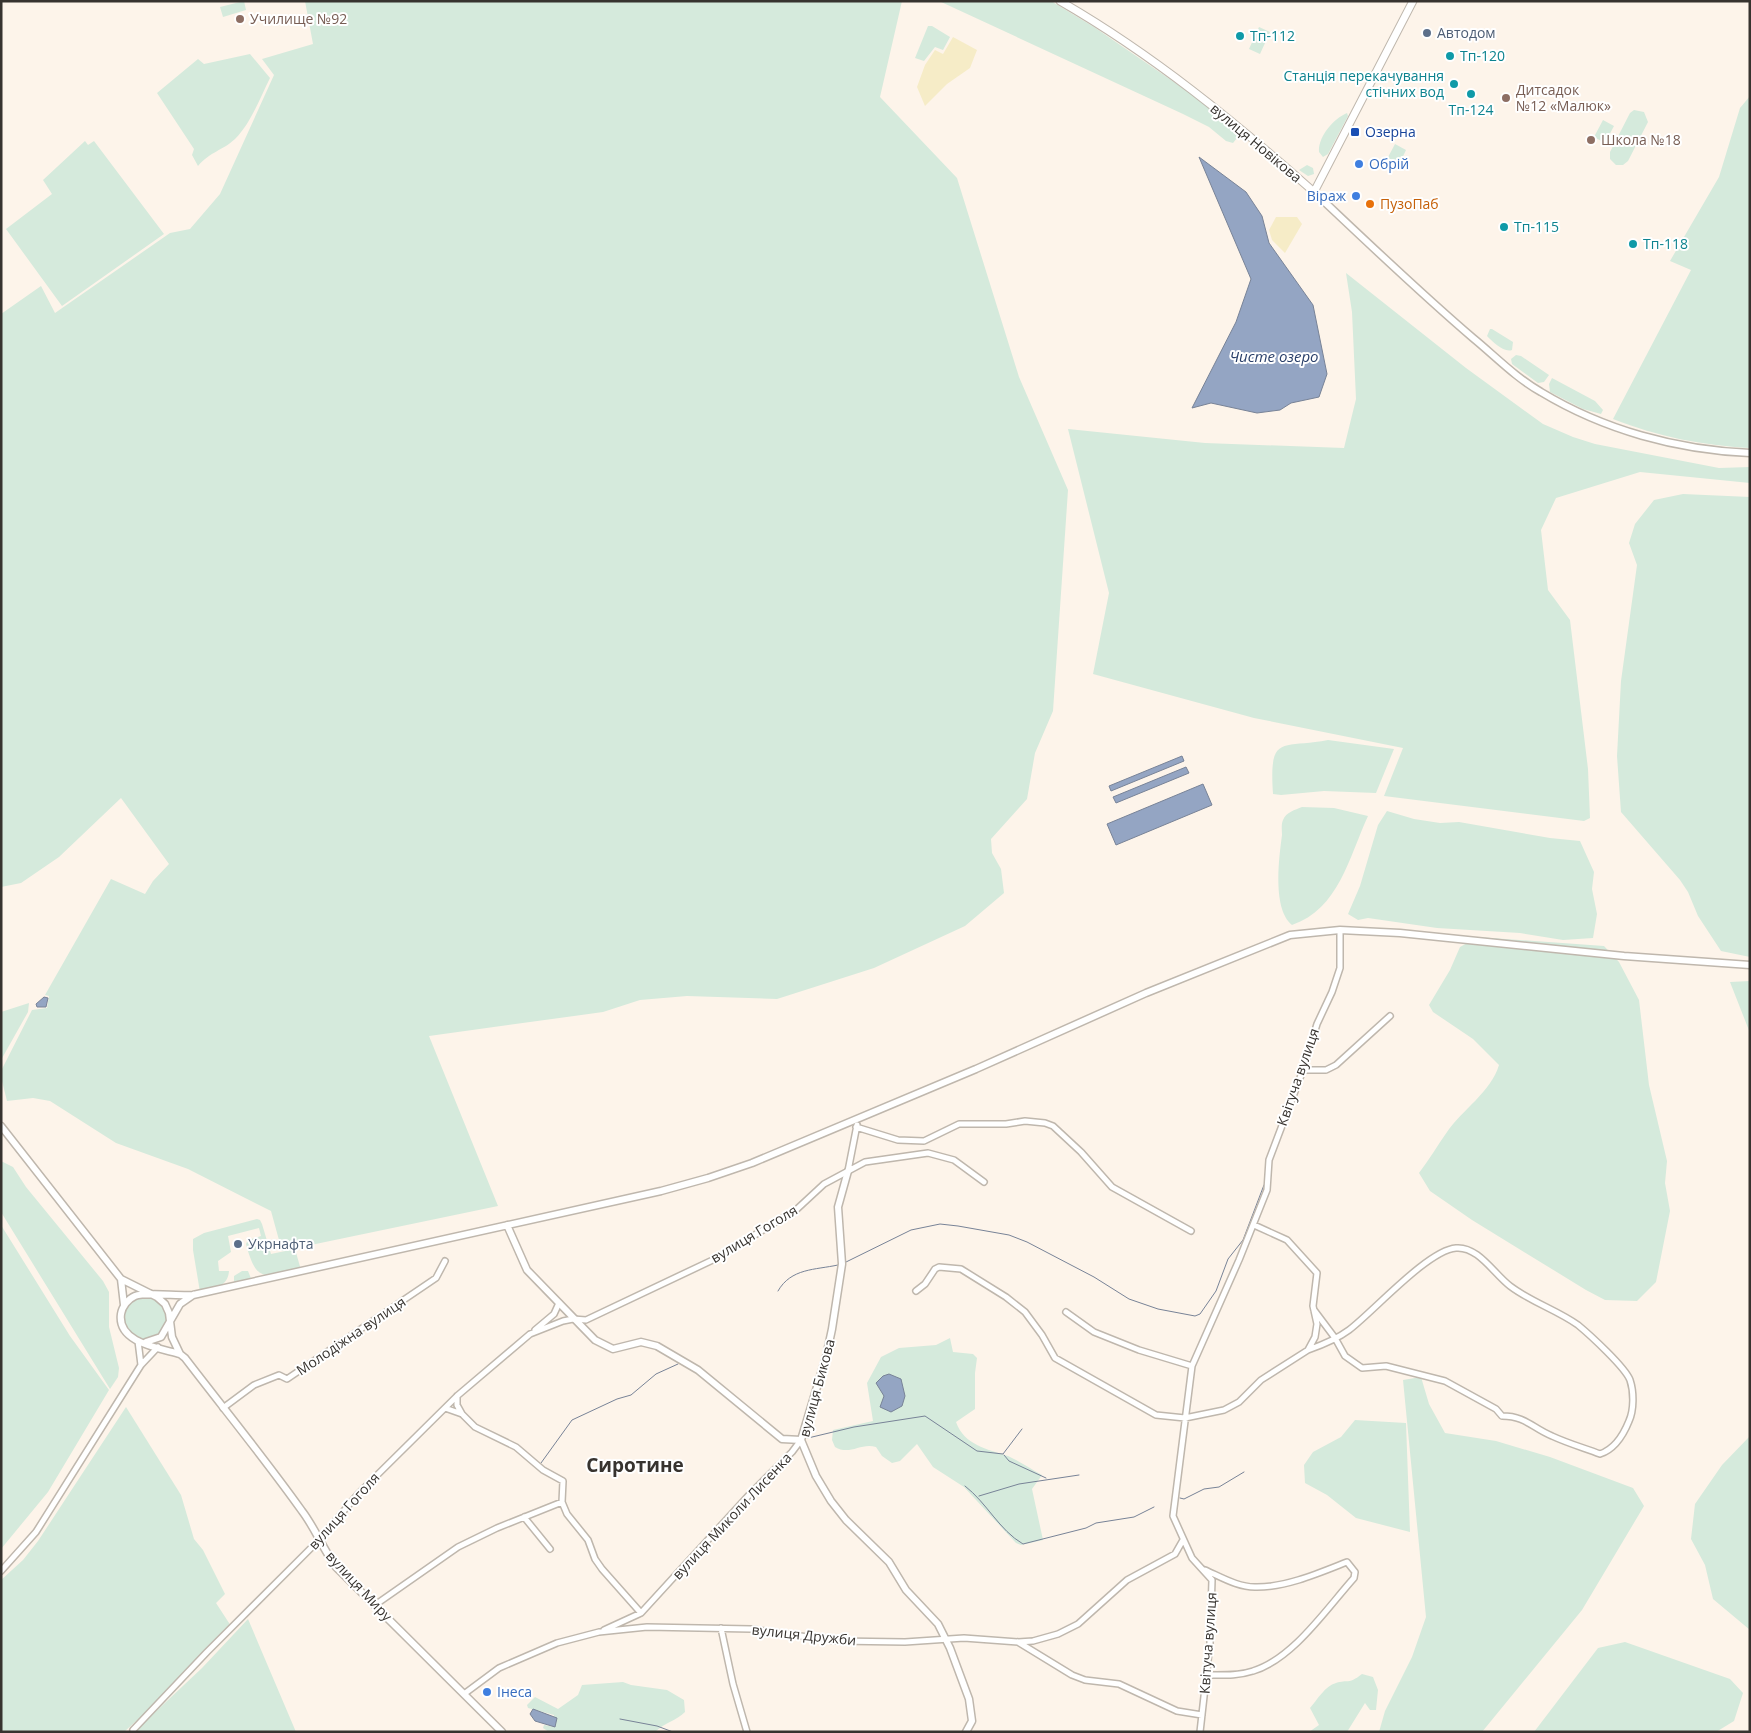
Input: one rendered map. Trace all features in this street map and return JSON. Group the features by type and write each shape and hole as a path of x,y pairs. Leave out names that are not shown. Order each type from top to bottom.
{"main road":[{"name":"вулиця Новікова","path":"1060,1 1118,36 1169,72 1251,137 1314,192"},
{"path":"1314,192 1413,1"}],"street":[{"name":"вулиця Новікова","path":"1314,192 1440,310 1504,364 1541,392 1611,426 1686,447 1750,453"},
{"path":"124,1305 135,1296 151,1294 175,1297 193,1295 708,1178 752,1163 1247,951 1290,935 1340,930 1400,933 1624,956 1750,965"},
{"name":"Квітуча вулиця","path":"1200,1732 1213,1592 1212,1580 1192,1558 1173,1516 1192,1366 1254,1225 1267,1190 1269,1160 1303,1070 1316,1024 1332,992 1340,968 1340,930"},
{"path":"1303,1070 1326,1070 1336,1065 1390,1016"},
{"path":"848,1171 859,1117"},
{"path":"856,1128 898,1140 924,1141 958,1124 1038,1122 1052,1126 1074,1145 1112,1187 1190,1231"},
{"path":"1,1126 121,1279 151,1294 165,1304 169,1313 169,1324"},
{"name":"вулиця Гоголя","path":"133,1730 207,1652 319,1540 358,1494 457,1396 530,1334 573,1319 586,1320 719,1257 797,1209 824,1184 865,1162 928,1153 954,1160 984,1182"},
{"name":"вулиця Бикова","path":"848,1171 838,1207 842,1264 832,1329 826,1357 801,1440 816,1476 831,1501 846,1520 889,1562 906,1590 938,1624 969,1700 972,1720 966,1732"},
{"path":"507,1225 527,1270 573,1319"},
{"path":"1254,1225 1287,1240 1317,1273 1313,1306 1317,1324 1315,1337 1308,1350"},
{"path":"916,1291 925,1284 935,1269 939,1267 961,1269 1006,1297 1025,1312 1042,1335 1055,1358 1156,1415 1185,1418 1224,1410 1240,1402 1261,1380 1308,1350 1335,1338 1371,1312 1393,1289 1445,1251 1454,1248 1465,1248 1488,1265 1508,1285 1535,1303 1578,1325 1626,1373 1630,1381 1632,1395 1630,1420 1617,1442 1608,1451 1600,1454 1550,1436 1528,1421 1515,1416 1502,1416 1496,1409 1454,1384 1403,1368 1376,1365 1362,1368 1345,1356 1335,1338 1314,1310"},
{"name":"Молодіжна вулиця","path":"223,1408 254,1385 279,1375 287,1379 327,1353 436,1278 444,1261"},
{"path":"121,1279 124,1305 121,1317 123,1328 131,1338 180,1354"},
{"path":"1,1571 36,1532 142,1366 158,1347 180,1304 193,1295"},
{"path":"530,1334 554,1314 559,1303"},
{"path":"1066,1312 1094,1332 1139,1350 1192,1366"},
{"name":"вулиця Миколи Лисенка","path":"573,1319 595,1340 613,1349 641,1342 657,1346 690,1366 782,1439 801,1440"},
{"name":"вулиця Миру","path":"169,1324 180,1354 285,1486 305,1514 336,1566 502,1732"},
{"path":"141,1342 155,1340 165,1332"},
{"path":"141,1342 142,1366"},
{"path":"457,1396 457,1405 462,1414 475,1427 516,1447 543,1470 563,1481 562,1502 567,1514 588,1540 595,1559 602,1569 641,1613"},
{"path":"445,1408 462,1414"},
{"name":"вулиця Миколи Лисенка","path":"599,1632 641,1613 792,1452 801,1440"},
{"path":"375,1605 458,1547 562,1502"},
{"path":"524,1517 550,1549"},
{"name":"вулиця Дружби","path":"464,1694 499,1668 556,1643 599,1632 647,1627 751,1629 836,1641 945,1640 964,1638 1018,1642 1058,1634 1078,1624 1127,1580 1175,1554 1183,1540"},
{"path":"1204,1569 1234,1582 1256,1587 1295,1580 1347,1562 1355,1572 1354,1578 1295,1645 1278,1658 1254,1671 1229,1676 1206,1675"},
{"path":"722,1628 733,1684 747,1732"},
{"path":"1018,1642 1072,1675 1085,1680 1119,1684 1177,1711 1202,1715"}],"green space":[{"path":"244,1 246,10 223,17 220,7"},
{"path":"305,1 902,1 880,97 957,178 1019,377 1068,490 1053,711 1035,753 1027,799 991,839 992,853 1001,869 1004,893 965,926 874,968 777,999 687,996 640,1000 603,1012 429,1036 498,1206 282,1251 271,1211 188,1169 116,1143 50,1101 33,1098 7,1101 1,1077 2,1069 32,1010 47,1008 49,996 45,995 111,879 145,894 153,881 169,864 121,798 59,857 21,883 1,887 1,314 41,286 55,313 170,233 190,229 220,194 274,75 262,59 313,44"},
{"path":"939,1 1051,1 1094,27 1190,93 1241,133 1233,143 1226,141 1209,127 1183,114"},
{"path":"928,26 932,26 950,37 943,50 935,47 924,61 915,58"},
{"path":"1259,27 1270,32 1260,54 1249,49"},
{"path":"250,54 270,78 255,110 241,133 230,143 207,157 198,166 192,155 194,149 157,93 198,59 204,64"},
{"path":"1750,96 1750,448 1714,445 1680,439 1647,431 1613,419 1691,270 1670,261 1719,177 1740,108"},
{"path":"1634,110 1644,112 1648,122 1628,161 1623,165 1616,165 1610,159 1610,152 1630,113"},
{"path":"1347,113 1348,116 1328,154 1323,157 1319,152 1319,146 1327,129"},
{"path":"1603,120 1614,126 1605,143 1594,137"},
{"path":"85,141 88,145 94,141 164,234 62,306 6,229 52,194 43,180"},
{"path":"1395,144 1406,150 1398,167 1386,161"},
{"path":"1307,165 1313,168 1314,174 1308,176 1299,170"},
{"path":"1346,273 1466,368 1543,424 1595,444 1719,468 1750,467 1750,483 1640,472 1556,498 1541,530 1548,590 1570,620 1588,769 1590,818 1584,821 1384,796 1403,748 1254,718 1093,674 1109,593 1068,429 1205,443 1344,448 1356,399 1352,312"},
{"path":"1490,329 1513,342 1512,350 1506,350 1495,344 1487,336"},
{"path":"1516,355 1521,356 1549,375 1544,382 1538,383 1512,364 1511,359"},
{"path":"1552,378 1595,401 1603,410 1601,414 1583,409 1550,392 1549,384"},
{"path":"1683,494 1750,497 1750,957 1721,951 1698,916 1688,892 1680,880 1621,812 1617,756 1621,681 1637,565 1629,543 1635,524 1654,500"},
{"path":"1328,740 1394,749 1376,793 1324,791 1273,794 1273,761 1276,752 1289,745"},
{"path":"1302,807 1334,808 1368,816 1348,864 1332,894 1321,907 1308,917 1292,925 1286,917 1279,896 1278,883 1282,825 1286,815"},
{"path":"1387,811 1414,819 1440,823 1459,822 1550,838 1580,841 1594,872 1592,889 1597,914 1593,938 1563,940 1520,933 1437,928 1368,918 1358,920 1348,914 1360,886 1378,825"},
{"path":"1478,937 1604,946 1619,962 1639,1000 1649,1085 1667,1161 1665,1183 1670,1211 1656,1282 1637,1301 1605,1300 1586,1290 1472,1220 1430,1191 1419,1173 1453,1124 1490,1084 1499,1065 1473,1039 1433,1012 1429,1005 1450,970 1460,947"},
{"path":"1750,981 1750,1033 1730,982"},
{"path":"29,1003 28,1012 1,1060 1,1012"},
{"path":"1,1161 13,1167 26,1187 103,1281 109,1292 109,1327 119,1368 118,1377 110,1389 1,1212"},
{"path":"257,1219 262,1224 271,1254 295,1249 301,1270 271,1275 264,1275 259,1272 254,1266 246,1244 248,1240 261,1236 259,1228 228,1236 231,1252 218,1261 219,1271 229,1271 226,1280 215,1288 200,1292 193,1239 204,1233"},
{"path":"1,1225 70,1336 109,1390 48,1492 1,1549"},
{"path":"242,1271 248,1271 252,1281 234,1283 234,1276"},
{"path":"145,1296 157,1300 163,1306 167,1318 163,1330 157,1336 145,1340 133,1336 127,1330 123,1318 127,1306 133,1300"},
{"path":"950,1338 953,1352 973,1354 977,1358 975,1409 956,1422 960,1430 970,1441 1008,1456 1042,1475 1032,1489 1043,1540 1021,1545 1016,1543 964,1487 933,1467 917,1444 900,1461 892,1463 882,1456 876,1447 865,1446 846,1450 835,1447 832,1440 833,1430 873,1421 867,1383 881,1357 899,1348 936,1345"},
{"path":"1421,1377 1429,1404 1445,1433 1496,1441 1550,1457 1633,1488 1644,1506 1582,1610 1482,1732 1379,1732 1385,1711 1412,1657 1426,1617 1403,1380"},
{"path":"126,1407 181,1495 194,1539 203,1550 225,1594 216,1603 231,1626 179,1682 124,1732 1,1732 1,1580 23,1560 38,1541"},
{"path":"1355,1420 1406,1423 1410,1532 1356,1518 1327,1495 1305,1483 1304,1465 1313,1452 1341,1437"},
{"path":"1750,1436 1750,1630 1713,1599 1705,1565 1691,1539 1695,1504 1722,1465"},
{"path":"248,1619 296,1732 134,1732 202,1668"},
{"path":"1625,1642 1730,1679 1743,1693 1734,1721 1716,1732 1534,1732 1598,1648"},
{"path":"1362,1674 1373,1677 1378,1690 1376,1710 1370,1710 1365,1703 1347,1732 1309,1732 1319,1725 1310,1708 1321,1694 1332,1685 1351,1681"},
{"path":"623,1682 631,1685 667,1690 684,1700 685,1712 655,1732 549,1732 543,1728 544,1725 555,1727 554,1715 528,1708 527,1705 535,1697 558,1709 578,1695 582,1685"}],"sand":[{"path":"953,37 977,50 970,68 947,84 925,106 917,87 925,65 935,50 943,54"},
{"path":"1276,217 1297,217 1302,224 1285,253 1272,240 1269,230"}],"water":[{"name":"Чисте озеро","path":"1199,157 1246,192 1262,216 1269,243 1313,305 1327,374 1319,397 1291,403 1280,410 1257,413 1211,403 1192,408 1236,322 1251,279"},
{"path":"1182,756 1184,761 1111,791 1109,786"},
{"path":"1186,767 1189,773 1116,803 1113,797"},
{"path":"1203,784 1212,805 1116,845 1107,824"},
{"path":"44,997 48,998 46,1007 37,1007 36,1004"},
{"path":"889,1374 901,1379 905,1396 902,1406 891,1412 880,1407 884,1396 876,1383 883,1376"},
{"path":"533,1709 557,1718 555,1727 535,1721 530,1714"}],"waterway":[{"path":"844,1263 911,1230 940,1224 958,1226 1009,1235 1027,1242 1094,1277 1129,1299 1158,1309 1195,1316 1200,1314 1216,1291 1228,1259 1243,1240 1264,1185"},
{"path":"778,1291 783,1283 797,1274 812,1269 838,1265"},
{"path":"541,1463 572,1420 617,1399 631,1395 656,1374 678,1364"},
{"path":"808,1438 854,1427 925,1416 977,1451 1003,1454 1022,1429"},
{"path":"1004,1455 1009,1461 1046,1478"},
{"path":"1180,1498 1184,1499 1204,1489 1219,1487 1244,1472"},
{"path":"979,1496 1019,1484 1079,1475"},
{"path":"965,1486 980,1500 1000,1524 1023,1544 1086,1528 1096,1523 1134,1517 1154,1507"},
{"path":"620,1719 657,1726 673,1732"}],"place":[{"name":"Училище №92","path":"240,19"},
{"name":"Автодом","path":"1427,33"},
{"name":"Тп-112","path":"1240,36"},
{"name":"Тп-120","path":"1450,56"},
{"name":"Станція перекачування стічних вод","path":"1454,84"},
{"name":"Тп-124","path":"1471,94"},
{"name":"Дитсадок №12 «Малюк»","path":"1506,98"},
{"name":"Озерна","path":"1355,132"},
{"name":"Школа №18","path":"1591,140"},
{"name":"Обрiй","path":"1359,164"},
{"name":"Віраж","path":"1356,196"},
{"name":"ПузоПаб","path":"1370,204"},
{"name":"Тп-115","path":"1504,227"},
{"name":"Тп-118","path":"1633,244"},
{"name":"Укрнафта","path":"238,1244"},
{"name":"Інеса","path":"487,1692"}],"district":[{"name":"Сиротине","path":"635,1465"}]}
